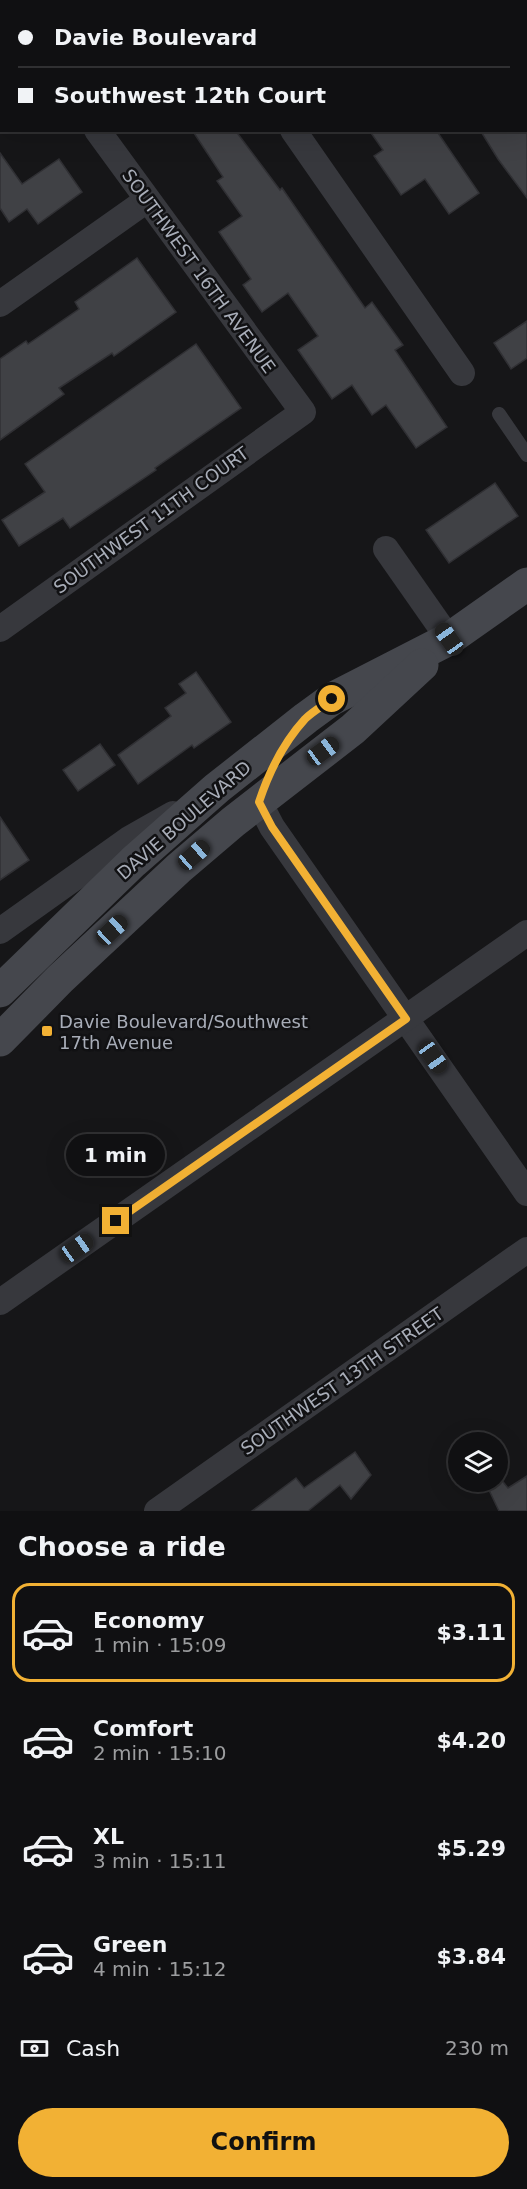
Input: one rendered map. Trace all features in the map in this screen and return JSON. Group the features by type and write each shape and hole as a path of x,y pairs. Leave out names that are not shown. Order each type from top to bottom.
{"main road":[{"name":"DAVIE BOULEVARD","path":"0,1040 138,905 209,842 353,729 449,639 527,584"},
{"name":"DAVIE BOULEVARD","path":"0,991 104,888 217,788 306,718 332,699 449,639"},
{"path":"259,802 279,756 306,718"}],"street":[{"name":"SOUTHWEST 16TH AVENUE","path":"98,132 303,412"},
{"path":"294,132 462,372"},
{"path":"0,304 147,200"},
{"name":"SOUTHWEST 11TH COURT","path":"0,629 303,412"},
{"path":"386,549 449,639"},
{"path":"0,931 129,839 217,788"},
{"path":"259,802 272,827 527,1193"},
{"path":"0,1302 527,933"},
{"name":"SOUTHWEST 13TH STREET","path":"157,1511 527,1251"}],"lane":[{"path":"499,414 527,455"}],"building":[{"path":"193,132 236,132 280,190 282,188 365,308 372,302 403,345 395,350 447,427 416,448 386,405 372,415 352,385 332,399 298,350 318,336 288,293 262,312 243,285 251,279 219,232 242,216 217,181 223,177"},
{"path":"370,132 437,132 479,193 449,214 425,179 401,195 374,156 383,150"},
{"path":"481,132 527,132 527,198"},
{"path":"0,153 22,184 59,159 82,192 38,224 27,209 9,222 0,208"},
{"path":"137,258 176,312 114,356 112,353 59,388 64,394 0,440 0,359 26,341 28,344 79,309 75,302"},
{"path":"527,321 527,358 511,369 494,343"},
{"path":"196,344 241,408 155,468 156,470 70,528 63,518 19,546 2,520 45,492 25,464"},
{"path":"495,483 518,516 449,563 426,530"},
{"path":"196,672 231,722 194,748 192,745 138,784 118,755 171,716 165,708 186,693 179,684"},
{"path":"100,744 115,765 78,791 63,770"},
{"path":"0,817 29,860 0,880"},
{"path":"355,1452 371,1475 351,1499 340,1485 308,1511 252,1511 296,1478 304,1488"},
{"path":"527,1476 527,1511 499,1511 490,1492 508,1492 508,1488"}],"place":[{"name":"Davie Boulevard/Southwest 17th Avenue","path":"47,1031"}],"route":[{"path":"116,1221 406,1019 272,827 259,802 270,773 288,743 306,718 332,699"}]}
